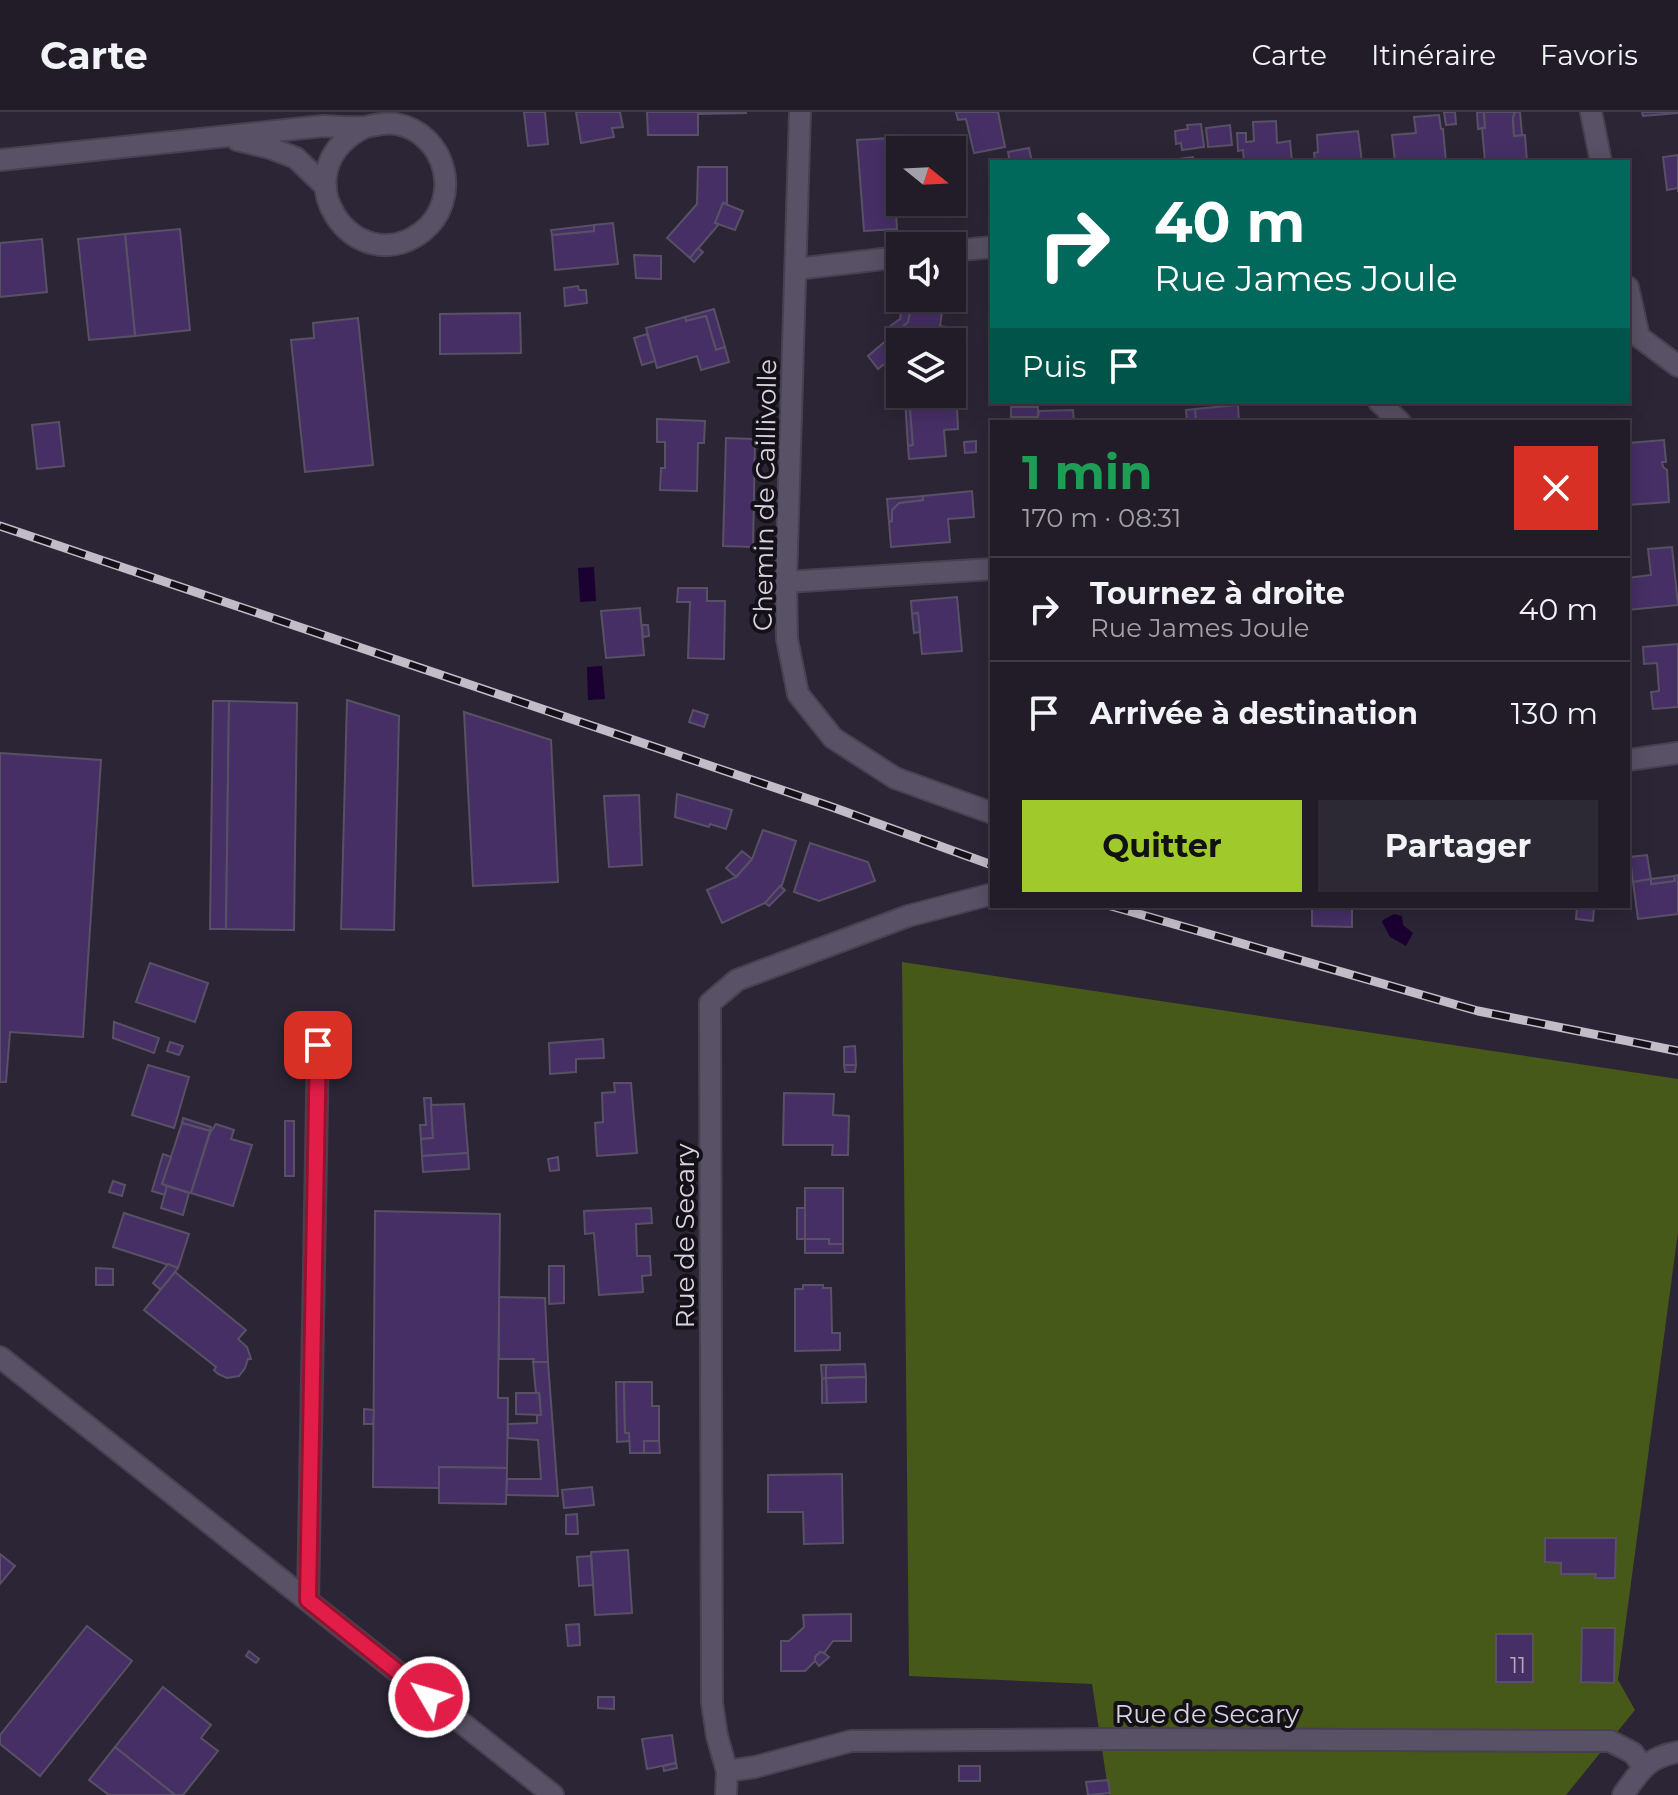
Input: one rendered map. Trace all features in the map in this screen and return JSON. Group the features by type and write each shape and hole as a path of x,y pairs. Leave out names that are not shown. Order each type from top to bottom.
{"street":[{"name":"Chemin de Caillivolle","path":"800,112 786,582 787,639 798,694 833,738 895,778 990,812"},
{"path":"1591,112 1601,160"},
{"path":"0,160 222,137 322,119 365,127"},
{"path":"380,123 410,128 433,146 441,160 446,174 443,205 424,230 410,239 394,244 361,239 347,231 328,203 326,187 331,157 351,134 365,127 380,123"},
{"path":"222,137 270,148 296,158 326,187"},
{"path":"966,250 990,247"},
{"path":"796,269 886,259"},
{"path":"1630,296 1639,337 1678,366"},
{"path":"1381,404 1398,420"},
{"path":"786,582 990,569"},
{"path":"1630,760 1678,753"},
{"name":"Rue de Secary","path":"726,1795 727,1771 712,1703 710,1003 737,980 908,916 990,895"},
{"path":"308,1600 318,1045"},
{"path":"0,1357 553,1795"},
{"name":"Rue de Secary","path":"727,1771 755,1767 851,1741 899,1740 1610,1741 1633,1753 1643,1766"},
{"path":"1623,1795 1643,1766 1655,1758 1678,1752"}],"green space":[{"path":"902,962 1678,1079 1678,1232 1618,1680 1635,1710 1566,1795 1109,1795 1092,1684 909,1676"}],"shaded area":[{"path":"594,567 596,601 580,602 578,568"},
{"path":"602,666 605,699 588,700 587,667"},
{"path":"1394,914 1402,916 1403,925 1413,933 1406,946 1390,937 1382,922"}],"building":[{"path":"524,112 545,112 548,144 528,146"},
{"path":"576,112 620,112 623,127 612,128 614,137 581,143"},
{"path":"647,112 746,113 698,114 698,135 648,135"},
{"path":"956,112 998,112 1005,147 974,153 966,119 958,120"},
{"path":"1444,112 1455,112 1456,124 1446,125"},
{"path":"1477,112 1484,112 1485,128 1478,129"},
{"path":"1484,112 1515,112 1514,136 1525,135 1527,160 1485,160 1482,128 1485,128"},
{"path":"1515,112 1520,112 1522,135 1514,136"},
{"path":"1642,112 1678,112 1678,113 1643,116"},
{"path":"1439,115 1446,160 1395,160 1392,135 1416,133 1414,117"},
{"path":"1276,121 1277,143 1290,141 1292,160 1244,160 1243,150 1238,151 1237,133 1246,133 1246,142 1254,141 1253,122"},
{"path":"1201,124 1204,147 1182,150 1181,143 1176,144 1175,131 1188,129 1187,125"},
{"path":"1230,125 1232,145 1208,147 1206,128"},
{"path":"1358,131 1362,160 1315,160 1314,153 1318,152 1317,135"},
{"path":"886,138 886,216 896,216 897,229 864,231 857,140"},
{"path":"1029,148 1032,160 1010,160 1008,152"},
{"path":"1678,155 1678,188 1667,190 1663,157"},
{"path":"698,167 727,167 727,204 723,203 715,223 719,224 690,258 667,238 697,204"},
{"path":"723,203 743,211 735,230 715,223"},
{"path":"613,223 618,264 555,270 552,235 594,231 594,225"},
{"path":"594,225 594,231 552,235 551,230"},
{"path":"180,229 190,330 135,336 125,234"},
{"path":"125,234 135,336 89,340 78,239"},
{"path":"42,239 47,292 0,297 0,243"},
{"path":"698,248 703,252 694,262 690,258"},
{"path":"634,255 661,256 661,279 636,278"},
{"path":"578,286 579,290 586,290 587,303 565,306 564,288"},
{"path":"714,309 725,347 716,350 706,316 686,321 685,317"},
{"path":"901,312 910,312 908,322 901,328 890,328 889,327 900,319"},
{"path":"910,312 942,312 940,326 955,328 901,328 908,322"},
{"path":"520,313 521,353 440,354 440,314"},
{"path":"706,316 716,350 725,347 729,362 701,370 697,356 657,368 646,328 685,317 686,321"},
{"path":"358,318 373,465 305,472 291,340 314,338 313,323"},
{"path":"647,334 655,361 642,365 634,338"},
{"path":"886,341 886,363 878,369 868,356"},
{"path":"1238,405 1239,420 1196,420 1195,409"},
{"path":"1011,407 1038,407 1038,417 1011,417"},
{"path":"906,408 910,408 913,445 908,446"},
{"path":"910,408 957,408 958,429 944,430 946,456 909,459 908,446 913,445"},
{"path":"1195,409 1196,420 1187,420 1186,410"},
{"path":"1073,410 1074,420 1012,420 1011,417 1038,417 1039,411"},
{"path":"657,419 705,421 704,443 698,443 697,491 660,490 661,468 665,468 665,442 657,442"},
{"path":"59,422 64,466 37,469 32,425"},
{"path":"726,438 755,439 753,547 723,546"},
{"path":"1664,440 1666,462 1662,462 1667,470 1669,502 1630,505 1630,443"},
{"path":"976,441 976,452 965,453 964,442"},
{"path":"972,491 974,517 948,519 950,542 891,547 889,522 892,521 892,510 899,503 923,500 923,496"},
{"path":"923,496 923,500 899,503 892,510 892,521 889,522 887,499"},
{"path":"1672,547 1678,605 1630,610 1630,578 1651,575 1648,549"},
{"path":"678,588 707,588 707,601 725,601 724,659 688,658 690,602 677,602"},
{"path":"957,597 962,651 922,654 918,613 912,614 911,601"},
{"path":"640,608 644,655 606,658 601,611"},
{"path":"918,613 920,632 914,633 912,614"},
{"path":"642,625 648,625 649,636 643,637"},
{"path":"1678,644 1678,707 1653,709 1651,692 1659,691 1657,663 1644,664 1643,647"},
{"path":"347,700 399,716 394,930 341,929"},
{"path":"213,701 229,701 226,929 210,929"},
{"path":"229,701 297,703 294,930 226,929"},
{"path":"693,710 708,715 704,727 689,722"},
{"path":"464,712 551,740 558,882 473,886"},
{"path":"0,753 101,760 83,1037 10,1032 6,1082 0,1082"},
{"path":"677,794 732,810 726,829 675,817"},
{"path":"639,795 642,865 609,867 604,796"},
{"path":"763,830 796,841 782,885 765,903 722,923 707,890 736,877 752,859"},
{"path":"810,843 868,862 875,881 819,901 794,892"},
{"path":"742,851 752,859 736,877 726,868"},
{"path":"1647,855 1651,879 1633,882 1630,857"},
{"path":"1678,875 1678,914 1638,919 1633,882 1651,879 1651,884 1675,881 1674,876"},
{"path":"1674,876 1675,881 1651,884 1651,879"},
{"path":"780,886 785,890 769,906 765,903"},
{"path":"1312,908 1352,908 1352,927 1312,926"},
{"path":"1577,908 1594,908 1593,921 1576,919"},
{"path":"150,963 208,983 195,1022 136,1002"},
{"path":"114,1022 159,1038 154,1053 113,1038"},
{"path":"603,1039 604,1058 576,1059 576,1072 550,1074 549,1043"},
{"path":"170,1042 183,1046 179,1055 167,1051"},
{"path":"855,1046 856,1065 844,1065 844,1047"},
{"path":"148,1065 189,1077 174,1128 132,1115"},
{"path":"844,1065 856,1065 855,1072 845,1072"},
{"path":"614,1083 631,1083 637,1153 597,1156 595,1123 603,1122 602,1093 615,1092"},
{"path":"784,1093 834,1094 833,1115 849,1116 848,1155 832,1155 833,1145 783,1145"},
{"path":"424,1098 431,1098 433,1138 421,1139 420,1125 426,1125"},
{"path":"464,1104 468,1153 422,1156 421,1139 433,1138 431,1105"},
{"path":"183,1118 211,1127 210,1131 182,1123"},
{"path":"285,1121 294,1121 294,1176 285,1176"},
{"path":"182,1123 210,1131 191,1193 162,1184"},
{"path":"216,1124 234,1130 231,1139 252,1145 233,1206 191,1193 210,1133"},
{"path":"468,1153 469,1169 423,1172 422,1156"},
{"path":"163,1154 171,1157 162,1184 167,1186 165,1195 152,1191"},
{"path":"558,1157 559,1170 550,1171 548,1159"},
{"path":"113,1181 125,1185 122,1196 109,1192"},
{"path":"167,1186 189,1193 183,1215 161,1208"},
{"path":"805,1188 843,1188 843,1244 829,1244 829,1239 805,1239"},
{"path":"651,1208 652,1223 636,1224 637,1256 650,1256 651,1275 642,1276 643,1292 599,1295 594,1233 585,1234 584,1211"},
{"path":"797,1208 805,1208 805,1239 797,1239"},
{"path":"375,1211 500,1214 498,1398 508,1398 507,1468 439,1467 439,1488 373,1487"},
{"path":"124,1213 189,1234 178,1268 113,1247"},
{"path":"805,1239 829,1239 829,1244 843,1244 843,1253 805,1253"},
{"path":"168,1264 178,1268 161,1290 153,1283"},
{"path":"549,1266 564,1266 564,1303 549,1304"},
{"path":"96,1268 113,1269 113,1285 96,1285"},
{"path":"175,1272 246,1330 238,1339 247,1347 251,1359 248,1359 239,1376 227,1378 218,1374 214,1370 216,1367 144,1310"},
{"path":"803,1285 831,1288 832,1333 840,1333 840,1350 795,1351 795,1289 803,1289"},
{"path":"499,1297 545,1298 548,1362 499,1359"},
{"path":"533,1362 548,1362 558,1496 506,1495 507,1479 541,1479 538,1440 508,1438 508,1424 537,1423 537,1415 541,1415"},
{"path":"865,1364 866,1377 826,1378 826,1365"},
{"path":"821,1365 826,1365 826,1378 822,1379"},
{"path":"866,1377 866,1402 827,1403 826,1378"},
{"path":"826,1378 827,1403 822,1403 822,1379"},
{"path":"616,1382 624,1382 625,1433 629,1433 630,1441 617,1442"},
{"path":"624,1382 652,1382 652,1406 659,1406 659,1441 644,1441 644,1453 630,1453 629,1433 625,1433"},
{"path":"516,1393 539,1393 541,1415 516,1414"},
{"path":"364,1409 374,1410 373,1424 364,1424"},
{"path":"644,1441 659,1441 660,1453 644,1453"},
{"path":"439,1467 507,1468 506,1504 439,1503"},
{"path":"842,1474 843,1543 804,1544 803,1512 768,1512 768,1475"},
{"path":"592,1487 594,1505 564,1508 562,1490"},
{"path":"577,1514 578,1534 566,1534 566,1515"},
{"path":"1545,1538 1616,1538 1615,1578 1595,1578 1596,1574 1561,1574 1561,1563 1545,1562"},
{"path":"628,1550 632,1613 595,1615 591,1552"},
{"path":"0,1554 15,1566 0,1584"},
{"path":"591,1556 593,1585 579,1586 577,1557"},
{"path":"851,1614 851,1641 833,1641 805,1671 781,1671 781,1641 789,1641 804,1627 803,1615"},
{"path":"579,1624 580,1645 568,1646 566,1625"},
{"path":"87,1626 132,1661 40,1776 0,1744 0,1735"},
{"path":"1582,1628 1615,1628 1614,1683 1581,1682"},
{"path":"1496,1634 1533,1634 1533,1682 1496,1682"},
{"path":"249,1651 259,1659 256,1663 246,1656"},
{"path":"820,1652 829,1657 819,1666 815,1657"},
{"path":"163,1687 211,1725 201,1738 218,1751 183,1795 175,1795 115,1747"},
{"path":"598,1697 614,1697 614,1709 598,1708"},
{"path":"672,1735 676,1763 647,1769 642,1739"},
{"path":"115,1747 175,1795 109,1795 89,1780"},
{"path":"676,1763 677,1768 664,1771 663,1766"},
{"path":"959,1766 980,1766 980,1781 959,1781"},
{"path":"1108,1780 1110,1793 1088,1795 1086,1782"}],"railway":[{"path":"0,526 832,807 990,864"},
{"path":"1118,908 1478,1011 1678,1051"}],"route":[{"path":"318,1045 308,1600 429,1697"}]}
